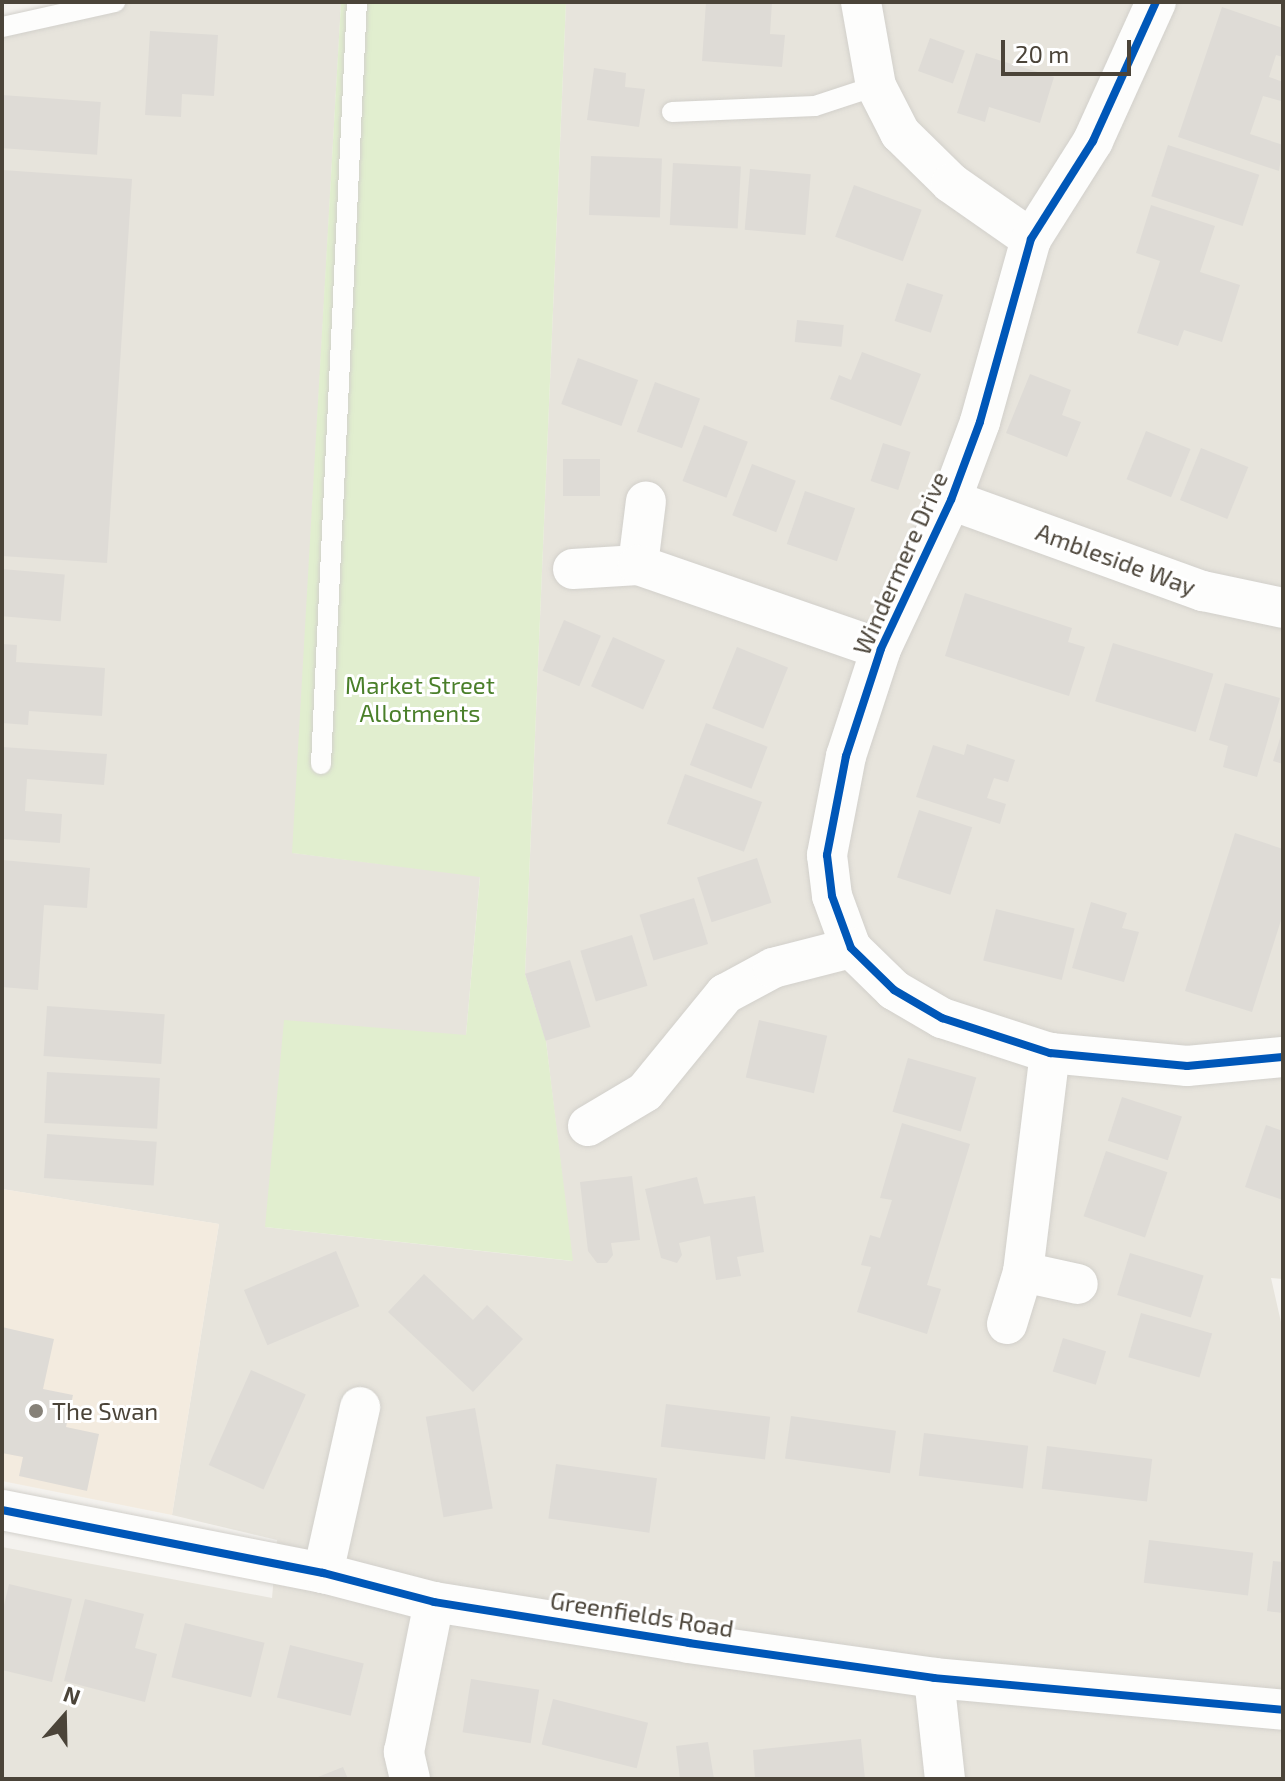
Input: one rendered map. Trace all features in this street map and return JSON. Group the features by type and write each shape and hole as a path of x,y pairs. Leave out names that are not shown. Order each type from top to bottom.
{"street":[{"path":"861,2 876,86 900,133 951,183 1031,239"},
{"name":"Windermere Drive","path":"1156,2 1093,141 1031,239 980,422 951,500 881,649 846,756 827,855 832,896 851,948 894,990 942,1018 1050,1053 1187,1066 1270,1062 1283,1057"},
{"name":"Ambleside Way","path":"951,500 1203,591 1283,608"},
{"path":"638,565 646,501"},
{"path":"573,569 638,565 881,649"},
{"path":"588,1126 645,1092 725,994 773,968 851,948"},
{"path":"1007,1324 1023,1272 1050,1053"},
{"path":"1023,1272 1078,1284"},
{"path":"323,1573 360,1407"},
{"name":"Greenfields Road","path":"2,1510 323,1573 434,1602 934,1678 1283,1710"},
{"path":"410,1779 404,1752 434,1602"},
{"path":"934,1678 945,1779"}],"lane":[{"path":"2,27 115,2"},
{"path":"321,764 357,2"},
{"path":"672,112 815,106 876,86"}],"shaded area":[{"path":"116,2 341,2 293,853 480,876 466,1035 265,1227 572,1261 546,1041 525,974 566,2 1283,2 1283,1279 1271,1278 1283,1331 1283,1779 2,1779 2,1547 272,1598 277,1540 172,1515 219,1224 2,1189 2,26"},
{"path":"2,1189 219,1224 172,1515 2,1481"}],"green space":[{"name":"Market Street Allotments","path":"341,2 566,2 525,974 546,1041 573,1261 265,1227 284,1020 466,1035 480,877 292,853"}],"building":[{"path":"706,2 772,2 770,34 785,35 782,67 702,61"},
{"path":"1222,7 1283,28 1283,57 1276,55 1269,77 1283,82 1283,95 1281,101 1263,96 1250,134 1283,145 1279,171 1178,137"},
{"path":"150,31 218,35 214,96 182,94 181,117 145,115"},
{"path":"930,38 965,51 953,84 918,71"},
{"path":"976,53 1054,77 1040,123 989,107 985,122 957,113"},
{"path":"594,68 626,73 625,87 645,89 639,127 587,120"},
{"path":"2,95 101,102 97,155 2,148"},
{"path":"1168,145 1259,175 1243,226 1151,196"},
{"path":"591,156 662,158 660,217 589,215"},
{"path":"673,163 741,167 738,228 670,225"},
{"path":"750,169 811,174 805,235 745,230"},
{"path":"2,170 132,179 107,563 2,556"},
{"path":"854,185 922,210 903,261 835,237"},
{"path":"1151,205 1215,226 1200,272 1240,285 1222,342 1184,330 1178,346 1137,333 1160,261 1136,253"},
{"path":"907,283 943,295 931,333 895,321"},
{"path":"797,320 844,325 841,347 795,342"},
{"path":"862,352 921,374 901,426 830,399 839,375 851,380"},
{"path":"578,358 638,380 621,426 561,404"},
{"path":"1030,374 1071,390 1062,415 1081,422 1067,457 1006,433"},
{"path":"655,382 700,398 682,448 637,432"},
{"path":"704,425 748,442 726,498 682,481"},
{"path":"1146,431 1191,449 1171,497 1127,479"},
{"path":"883,443 911,452 898,490 871,481"},
{"path":"1201,448 1248,467 1227,519 1180,500"},
{"path":"563,459 600,459 600,496 563,496"},
{"path":"752,464 796,481 776,532 732,515"},
{"path":"805,491 855,508 837,561 787,544"},
{"path":"2,569 65,574 61,621 2,616"},
{"path":"965,593 1072,628 1068,642 1085,647 1069,696 945,656"},
{"path":"564,620 601,636 579,686 543,671"},
{"path":"613,637 665,660 643,710 591,686"},
{"path":"1113,643 1213,674 1196,732 1095,701"},
{"path":"2,644 17,645 16,662 105,668 102,716 29,711 28,725 2,723"},
{"path":"737,647 788,668 763,729 712,708"},
{"path":"1225,683 1280,698 1257,777 1223,767 1228,746 1209,740"},
{"path":"706,723 768,747 751,789 690,765"},
{"path":"1283,729 1283,764 1273,761"},
{"path":"967,744 1015,760 1008,782 994,778 987,798 1006,804 1000,824 916,797 933,745 964,755"},
{"path":"2,747 107,754 104,785 27,779 25,811 62,814 60,843 2,839"},
{"path":"685,774 762,802 744,852 667,824"},
{"path":"919,810 972,827 950,895 897,878"},
{"path":"1235,833 1283,849 1283,914 1252,1012 1185,991"},
{"path":"757,858 772,903 712,922 697,877"},
{"path":"2,860 90,868 87,908 44,905 38,990 2,987"},
{"path":"694,898 708,944 654,961 639,915"},
{"path":"1091,902 1127,913 1122,928 1139,932 1124,982 1072,968"},
{"path":"996,909 1075,929 1062,980 983,960"},
{"path":"632,935 647,986 596,1001 580,951"},
{"path":"570,960 590,1027 546,1041 525,974"},
{"path":"47,1006 165,1014 161,1064 44,1056"},
{"path":"759,1020 827,1036 814,1093 746,1077"},
{"path":"908,1058 976,1078 961,1131 893,1112"},
{"path":"47,1072 160,1078 157,1129 44,1123"},
{"path":"1122,1097 1182,1116 1168,1160 1108,1141"},
{"path":"902,1123 970,1144 927,1285 941,1289 927,1334 857,1312 871,1267 861,1265 870,1235 880,1238 892,1200 880,1198"},
{"path":"1266,1125 1283,1131 1283,1200 1245,1187"},
{"path":"47,1134 157,1142 154,1186 44,1178"},
{"path":"1106,1151 1167,1172 1145,1237 1084,1216"},
{"path":"632,1176 640,1240 611,1243 613,1255 607,1263 597,1263 588,1251 580,1182"},
{"path":"697,1177 704,1204 755,1196 764,1252 737,1257 741,1276 716,1280 710,1236 679,1243 682,1255 677,1263 661,1258 645,1189"},
{"path":"336,1251 359,1306 267,1345 244,1290"},
{"path":"1130,1253 1204,1276 1191,1318 1117,1295"},
{"path":"424,1274 473,1320 487,1305 523,1339 473,1392 388,1312"},
{"path":"1141,1313 1212,1333 1199,1378 1128,1357"},
{"name":"The Swan","path":"2,1327 54,1339 43,1389 73,1395 66,1427 99,1434 87,1491 19,1476 23,1457 2,1453"},
{"path":"1063,1338 1106,1351 1096,1385 1053,1371"},
{"path":"251,1370 306,1394 264,1489 209,1465"},
{"path":"666,1404 770,1417 765,1459 661,1447"},
{"path":"475,1408 493,1508 443,1517 426,1417"},
{"path":"791,1416 896,1431 890,1473 785,1459"},
{"path":"924,1433 1028,1446 1023,1488 919,1476"},
{"path":"1047,1446 1152,1459 1147,1502 1042,1489"},
{"path":"556,1464 657,1478 649,1533 548,1518"},
{"path":"1149,1540 1253,1553 1248,1595 1144,1583"},
{"path":"1273,1561 1283,1562 1283,1613 1267,1611"},
{"path":"9,1584 72,1599 52,1682 2,1670 2,1614"},
{"path":"85,1599 144,1614 135,1648 157,1654 145,1702 64,1681"},
{"path":"185,1623 265,1643 251,1697 171,1677"},
{"path":"290,1645 364,1663 351,1716 277,1697"},
{"path":"471,1679 539,1690 531,1743 463,1732"},
{"path":"553,1699 648,1723 637,1768 542,1745"},
{"path":"861,1739 865,1779 755,1779 753,1750"},
{"path":"708,1742 714,1779 680,1779 676,1746"},
{"path":"343,1767 348,1779 313,1779"}],"cycle path":[{"path":"1156,2 1093,141 1031,239 980,422 951,500 881,649 846,756 827,855 832,896 851,948 894,990 942,1018 1050,1053 1187,1066 1283,1057"},
{"path":"2,1510 323,1573 434,1602 689,1643 934,1678 1283,1710"}],"place":[{"name":"The Swan","path":"36,1411"}]}
